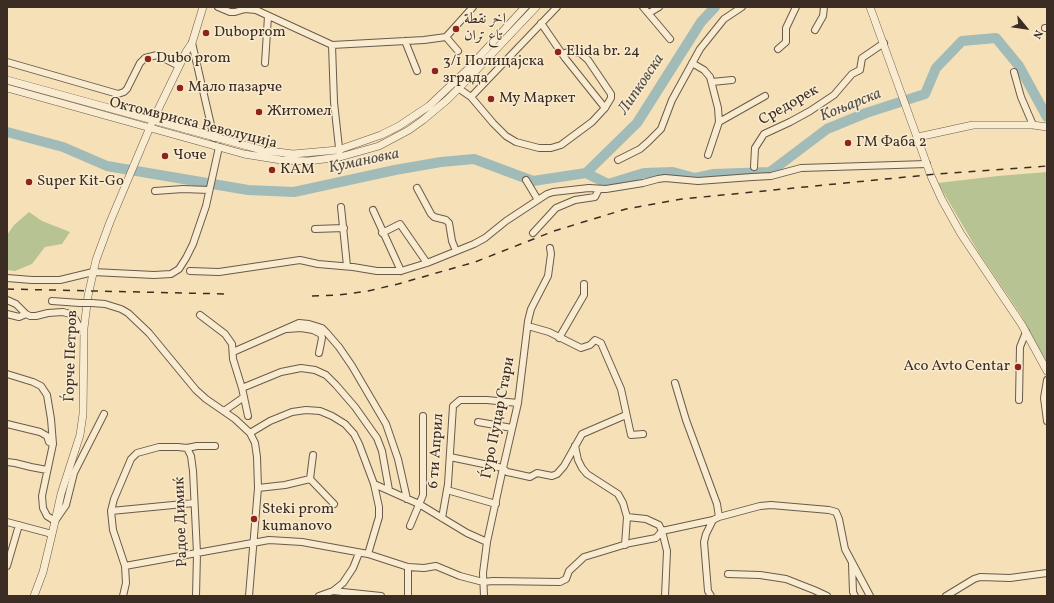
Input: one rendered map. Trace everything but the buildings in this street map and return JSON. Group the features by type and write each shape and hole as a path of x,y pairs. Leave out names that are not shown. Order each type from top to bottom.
{"street":[{"name":"Ѓорче Петров","path":"34,596 43,572 61,494 80,435 83,414 84,328 93,272 107,229 153,120 186,52 192,43 203,7"},
{"path":"218,7 230,12 245,9 256,9 332,45 446,37 473,7"},
{"name":"Октомвриска Револуција","path":"7,80 262,150 299,154 338,150 381,135 399,126 429,106 466,70 525,7"},
{"name":"Октомвриска Револуција","path":"7,88 244,154 281,160 308,161 340,157 380,146 409,130 435,110 458,88 536,7"},
{"path":"471,97 557,7"},
{"path":"643,7 670,39"},
{"path":"649,13 659,7"},
{"path":"618,160 640,149 661,129 672,100 700,49 724,19 742,7"},
{"path":"778,49 786,42 786,28 796,7"},
{"path":"815,30 823,16 824,7"},
{"path":"870,7 931,176 942,200 961,234 1026,332 1047,371"},
{"path":"265,63 268,16"},
{"path":"541,23 562,54 605,108"},
{"path":"446,37 458,52"},
{"path":"405,41 417,71"},
{"path":"192,43 214,138"},
{"name":"Средорек","path":"754,167 755,148 764,134 796,119 834,95 852,74 860,70 862,58 884,43"},
{"path":"332,45 334,102 338,150 340,157"},
{"path":"458,88 471,97 506,136 516,142 539,148 551,148 560,145 592,122 605,108 611,94 588,60 580,53 571,51 562,54"},
{"path":"7,62 118,94 127,89 140,63 145,58 157,55 179,66"},
{"path":"692,63 704,70 710,77 718,108 718,122 708,155"},
{"path":"1014,72 1021,97 1033,125"},
{"path":"712,82 732,80"},
{"path":"718,122 765,96"},
{"path":"918,137 973,124 1033,125 1047,127"},
{"path":"7,278 60,280 93,272 154,275 172,274 179,268 186,258 192,244 206,206 219,147"},
{"path":"190,271 219,272 300,260 318,264 347,266 377,271 401,271 427,263 474,244 485,238 506,221 547,194 553,192 588,188 606,189 643,184 665,178 698,181 764,176 789,172 801,168 927,164"},
{"path":"526,180 538,200"},
{"path":"416,188 431,214 434,217 446,220 449,223 452,240 456,251"},
{"path":"156,191 183,189 209,190"},
{"path":"534,233 556,208 575,200 595,197 600,189"},
{"path":"341,207 347,266"},
{"path":"373,210 382,233 401,271"},
{"path":"382,233 400,224 427,263"},
{"path":"315,229 344,228"},
{"name":"Ѓуро Пуцар Стари","path":"484,596 483,582 487,542 518,404 531,309 548,276 551,254 550,248"},
{"path":"559,338 584,295 584,284"},
{"path":"7,300 16,304 30,316 63,312 70,314 80,328 84,328"},
{"path":"52,301 105,304 128,313 149,333 196,390 250,433 257,457 258,488 249,596"},
{"path":"7,314 19,317 26,314"},
{"path":"200,315 229,338 232,344 232,359 242,388 248,416"},
{"path":"233,352 299,323 322,328 340,347 386,424 398,459 406,499"},
{"path":"528,326 549,332 581,348 590,345 595,340 601,343 621,389 631,435 643,434"},
{"path":"286,329 290,330 301,328 312,330 321,334 322,338 319,352"},
{"path":"1019,400 1020,347 1026,332"},
{"path":"242,388 281,372 300,368 315,370 326,376 336,385 354,407 376,438 382,451 389,490"},
{"name":"Ѓорче Петров","path":"7,374 33,382 40,386 47,395 52,444 42,496 47,516 55,521"},
{"path":"1047,380 1044,398 1047,421"},
{"path":"675,383 686,420 717,504 719,517"},
{"path":"224,411 244,397"},
{"name":"6 ти Април","path":"442,518 447,490 453,406 460,400 487,400 518,404"},
{"path":"250,433 270,421 292,412 306,410 320,411 345,424 360,444 378,498 379,517 368,554"},
{"path":"55,521 66,504 74,472 104,414"},
{"path":"450,457 503,468 506,472 530,477 537,473 552,476 557,474 564,466 582,434 626,415"},
{"name":"6 ти Април","path":"410,526 423,495 423,416"},
{"path":"478,422 512,428"},
{"path":"7,424 40,432 47,436 52,444"},
{"path":"123,595 126,583 125,566 113,530 111,512 120,482 131,459 137,453 159,447 187,448 197,446 215,446"},
{"path":"575,446 578,460 587,474 618,494 623,503 627,517 625,545"},
{"name":"Радое Димиќ","path":"187,448 191,456 193,471 197,553 196,596"},
{"path":"310,479 313,455"},
{"path":"7,462 47,470"},
{"path":"258,488 285,485 310,479"},
{"path":"310,479 334,504"},
{"path":"374,484 419,504 467,533 487,542"},
{"path":"447,490 496,504"},
{"path":"111,512 194,503"},
{"path":"125,566 270,540 302,542 368,554 408,567 424,568 436,566 460,576 483,582 560,582 566,579 569,571 584,557 656,538 662,531 713,520 760,506 772,505 829,510 836,512 840,519 845,549 870,596"},
{"path":"627,517 646,519 659,525 662,531 667,551 665,596"},
{"path":"711,596 708,591 704,542 713,520"},
{"path":"7,522 52,534"},
{"path":"7,566 19,525"},
{"path":"319,596 333,591 343,583 349,576 359,553"},
{"path":"851,562 853,592 855,596"},
{"path":"408,567 408,596"},
{"path":"946,596 974,578 1010,578 1047,573"},
{"path":"728,574 760,574 786,579 827,596"},
{"path":"333,591 381,596"}],"green space":[{"path":"1047,172 1047,365 1021,315 979,253 938,183"},
{"path":"29,212 42,221 70,232 62,244 45,247 32,264 15,271 7,270 7,235 14,225"}],"waterway":[{"name":"Липковска","path":"586,173 637,123 701,22 715,7"},
{"name":"Коњарска","path":"586,173 608,184 644,173 673,172 695,178 714,174 770,172 827,129 866,113 925,94 936,68 962,41 996,38 1019,66 1047,117"},
{"name":"Кумановка","path":"7,132 63,147 107,166 248,190 294,192 395,170 441,162 474,159 533,181 586,173"}],"railway":[{"path":"312,296 339,295 368,291 398,284 475,262 554,231 626,209 682,199 937,174 1047,166"},
{"path":"7,289 227,294"}],"place":[{"name":"اخر نقطة تاع تران","path":"456,29"},
{"name":"Duboprom","path":"206,33"},
{"name":"Elida br. 24","path":"558,52"},
{"name":"Dubo prom","path":"148,59"},
{"name":"3/1 Полицајска зграда","path":"435,71"},
{"name":"Мало пазарче","path":"180,88"},
{"name":"Му Маркет","path":"491,99"},
{"name":"Житомел","path":"259,112"},
{"name":"ГМ Фаба 2","path":"848,143"},
{"name":"Чоче","path":"165,156"},
{"name":"КАМ","path":"272,170"},
{"name":"Super Kit-Go","path":"29,182"},
{"name":"Aco Avto Centar","path":"1018,367"},
{"name":"Steki prom kumanovo","path":"254,519"}]}
